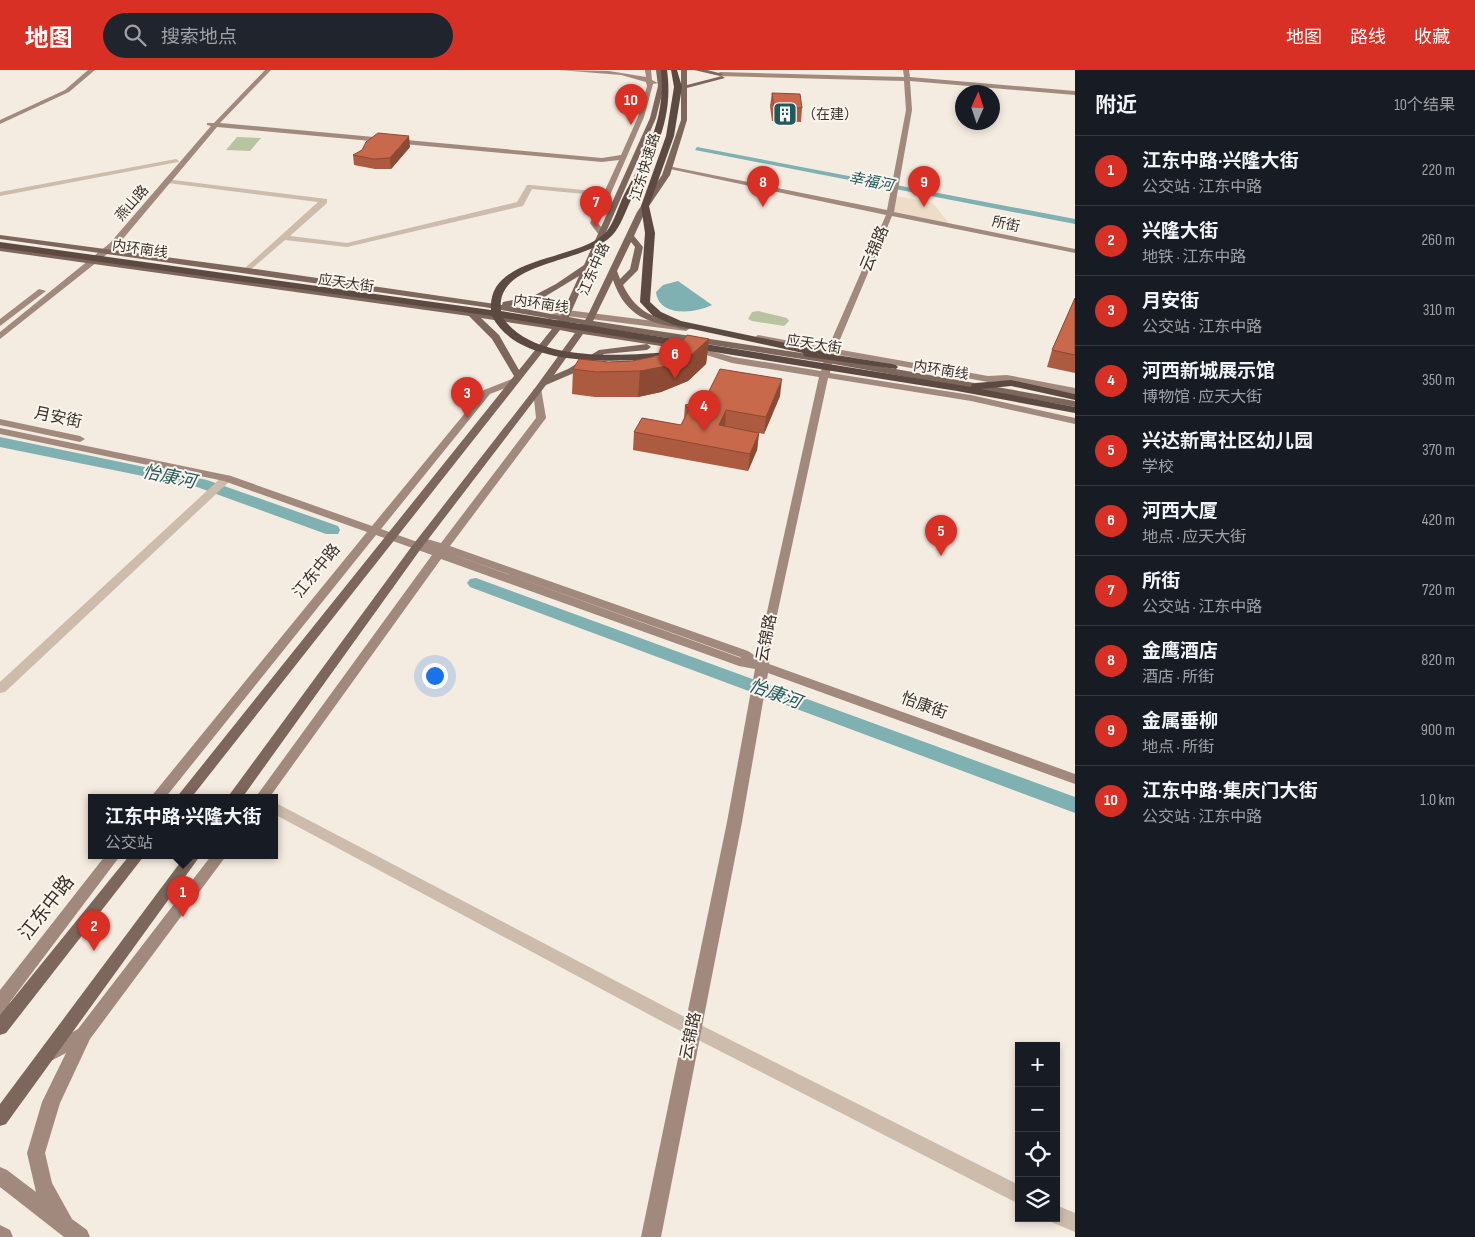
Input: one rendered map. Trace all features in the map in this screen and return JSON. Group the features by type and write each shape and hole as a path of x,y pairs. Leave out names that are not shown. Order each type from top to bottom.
{"highway":[{"name":"江东快速路","path":"606,234 657,139 667,87 664,70"},
{"name":"江东快速路","path":"674,70 678,87 670,136 645,206 650,232 645,302 657,314 678,323 845,358"},
{"path":"606,234 603,240 587,248 527,269 504,283 496,296 497,317 504,326 516,336 532,344 574,356 622,359 692,354 729,355 814,365"},
{"name":"内环南线","path":"0,239 558,315 845,358 1075,405"},
{"name":"内环南线","path":"0,247 551,321 956,388 1075,405"},
{"path":"976,386 1011,383 1075,396"},
{"path":"971,398 1075,416"}],"main road":[{"name":"江东中路","path":"186,794 563,320 588,266 606,234 653,118 661,86 659,70"},
{"name":"江东中路","path":"237,794 419,544 586,323 629,235 668,168 684,120 684,70"},
{"path":"697,70 721,76"},
{"path":"685,88 721,76"},
{"path":"618,285 634,270 639,248 629,235"},
{"name":"应天大街","path":"0,239 101,250 248,270 484,304 549,316"},
{"name":"应天大街","path":"0,247 87,261 471,314 586,323 976,386 1075,405"},
{"path":"484,304 512,304 529,300 545,294 588,266"},
{"path":"613,271 618,285 632,309 646,317 668,324 716,331"},
{"path":"471,314 495,334 502,344 517,379"},
{"name":"应天大街","path":"586,323 688,348 740,349 828,362 1075,405"},
{"path":"540,386 571,371 602,352 643,347 688,348"},
{"path":"828,362 970,380 988,379"},
{"path":"0,1028 136,859"},
{"path":"0,1118 191,859"}],"street":[{"path":"0,122 67,91 92,70"},
{"name":"燕山路","path":"101,250 104,244 176,162 261,70"},
{"name":"燕山路","path":"0,336 87,261 101,250 113,245 168,181 212,124 268,70"},
{"path":"562,70 612,72 649,80 661,86"},
{"name":"江东中路","path":"606,234 594,223 605,194 641,117 650,86 648,70"},
{"name":"云锦路","path":"650,1237 729,854 762,666 824,375 831,350 890,213 909,110 906,70"},
{"path":"908,81 915,75 916,70"},
{"path":"721,76 908,81 1075,94"},
{"path":"0,113 18,114"},
{"path":"212,124 602,160 622,157"},
{"path":"602,160 617,167"},
{"path":"0,194 176,162"},
{"name":"所街","path":"668,168 1075,251"},
{"path":"168,181 324,201 248,270"},
{"path":"284,238 348,245 520,204 530,187 605,194"},
{"name":"燕山路","path":"0,323 87,261"},
{"name":"应天大街","path":"549,316 586,323 716,331 988,379 1007,378 1075,392"},
{"name":"应天大街","path":"688,348 732,360 971,398 1075,421"},
{"name":"江东中路","path":"160,794 487,392 517,379"},
{"path":"265,794 440,552 541,418 540,386"},
{"name":"月安街","path":"0,422 236,472 377,528"},
{"path":"0,431 227,478 377,528"},
{"path":"0,689 227,478"},
{"name":"怡康街","path":"377,528 744,663 762,666 1075,779"},
{"path":"278,809 692,1028 1015,1193"},
{"name":"江东中路","path":"1,1003 111,859"},
{"path":"73,1232 43,1186 36,1153 51,1102 84,1034 217,859"},
{"path":"49,1054 84,1034"},
{"path":"0,1176 73,1232"},
{"path":"1060,1216 1075,1224"}],"green space":[{"path":"237,137 261,138 250,151 226,150"},
{"path":"758,311 787,318 789,321 784,326 748,319 752,312"}],"shaded area":[{"path":"892,195 933,203 950,225 890,213"}],"water":[{"name":"幸福河","path":"697,147 1075,219 1075,224 695,150"},
{"path":"678,281 712,305 688,311 671,310 664,306 656,292 663,285"}],"building":[{"path":"772,93 800,94 802,108 774,108"},
{"path":"378,133 409,136 390,158 374,159 353,155 362,150 366,142"},
{"path":"1075,298 1075,355 1052,350"},
{"path":"687,335 709,339 690,356 662,367 640,371 596,372 573,369 579,359 609,362 632,361 652,357 671,350 680,344"},
{"path":"720,369 782,379 766,417 726,410 719,425 759,433 750,454 634,432 642,418 681,425 689,409 685,405 704,401"}],"waterway":[{"name":"怡康河","path":"0,442 201,483 332,530"},
{"name":"怡康河","path":"476,583 1075,805"}],"place":[{"name":"（在建）","path":"785,114"},
{"name":"江东中路·集庆门大街","path":"631,125"},
{"name":"金鹰酒店","path":"763,207"},
{"name":"金属垂柳","path":"924,207"},
{"name":"所街","path":"596,227"},
{"name":"河西大厦","path":"675,379"},
{"name":"月安街","path":"467,418"},
{"name":"河西新城展示馆","path":"704,431"},
{"name":"兴达新寓社区幼儿园","path":"941,556"},
{"name":"江东中路·兴隆大街","path":"183,917"},
{"name":"兴隆大街","path":"94,951"}]}
